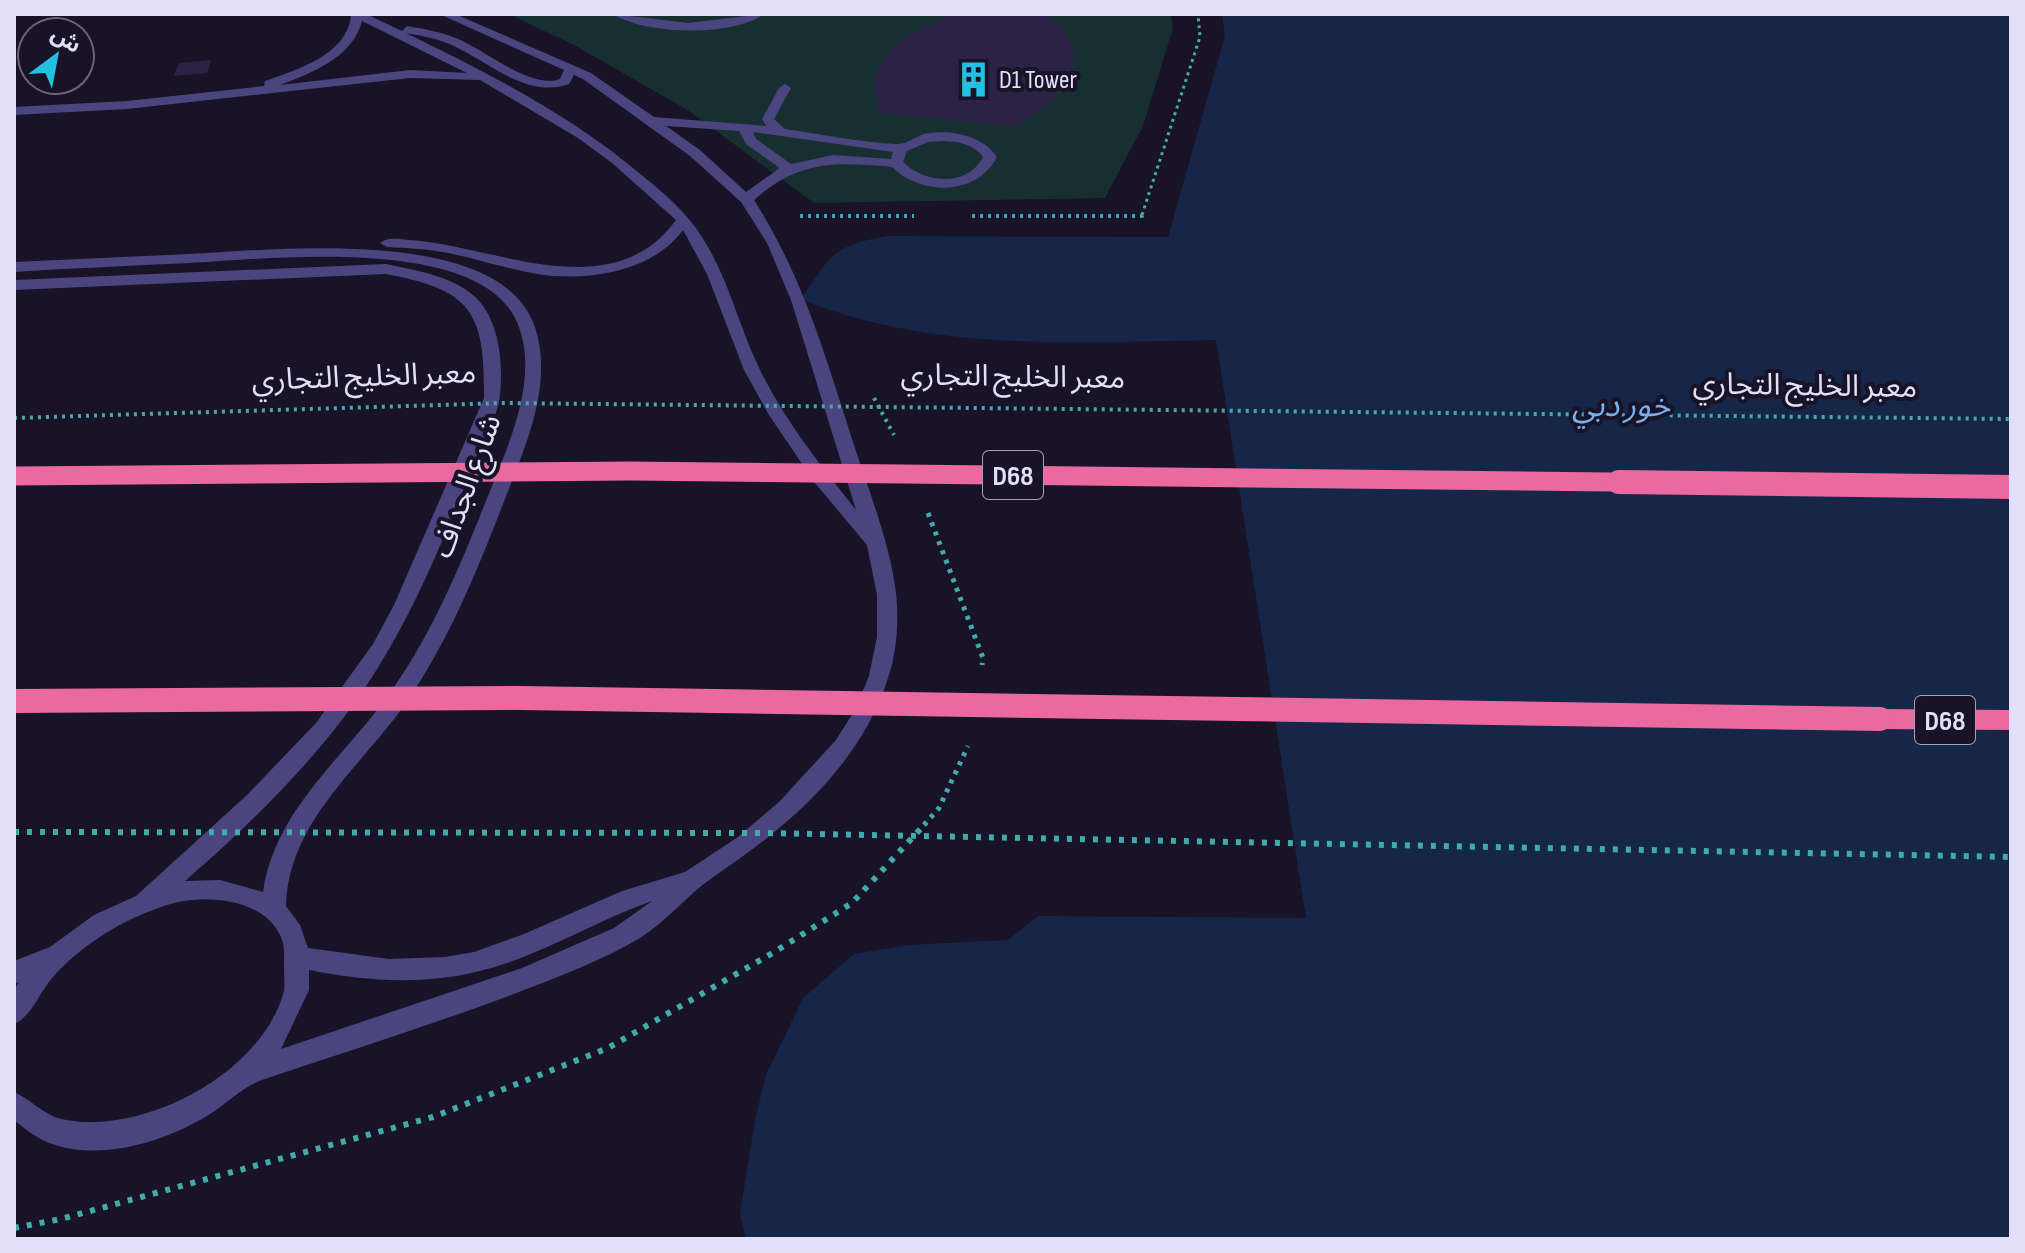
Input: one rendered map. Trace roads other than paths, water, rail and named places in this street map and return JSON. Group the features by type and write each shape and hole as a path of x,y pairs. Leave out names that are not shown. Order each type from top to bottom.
{"highway":[{"name":"D68","path":"14,476 631,471 2011,487"},
{"name":"D68","path":"14,701 520,698 2011,720"}],"street":[{"path":"245,92 281,80 325,59 352,36 358,14 487,79 587,138 635,175 683,220 709,264 753,371 785,427 878,549"},
{"path":"243,1074 551,967 639,926 692,880 750,840 798,799 837,757 864,712 882,669 889,626 888,586 878,549 799,300 759,216 746,199 695,153 571,68 469,19 445,14"},
{"path":"619,14 665,26 705,27 744,21 758,14"},
{"path":"383,27 410,30 456,42 543,87 564,84 569,79 571,68"},
{"path":"14,111 127,105 410,74 454,74 487,79"},
{"path":"785,88 768,119 774,129 782,132 796,146 793,165"},
{"path":"649,121 782,132 899,156"},
{"path":"743,127 751,141 793,165"},
{"path":"746,199 760,185 793,165 899,156 926,138 961,138 986,149 990,157 988,166 980,174 948,182 913,178 902,171 899,156"},
{"path":"76,264 157,251 373,242 450,249 541,270 568,272 596,269 646,254 665,242 683,220"},
{"name":"شارع الجداف","path":"14,267 320,253 401,257 438,263 491,285 511,301 524,319 531,340 531,393 524,426 458,596 433,645 399,696 292,833 274,884 274,909"},
{"name":"شارع الجداف","path":"14,285 386,269 418,274 443,283 480,311 488,333 494,362 492,398 403,607 382,644 356,684 288,767 247,811 145,901"},
{"path":"299,957 357,970 444,969 504,954 624,899 650,889 692,880"},
{"path":"14,1012 33,981 59,952 86,931 145,901 182,891 217,890 249,896 274,909 292,930 299,957 298,980 292,1003 280,1027 243,1074 214,1098 180,1116 146,1130 111,1137 78,1138 50,1131 26,1118 14,1105"},
{"path":"14,973 59,952"}],"water":[{"name":"خور دبي","path":"1222,14 2011,14 2011,1239 746,1239 740,1214 755,1120 766,1075 803,998 854,954 908,945 1008,940 1038,916 1306,918 1216,340 1059,342 953,336 851,316 801,299 827,262 843,249 887,236 1168,237 1225,36"}],"place":[{"name":"D1 Tower","path":"973,79"}]}
